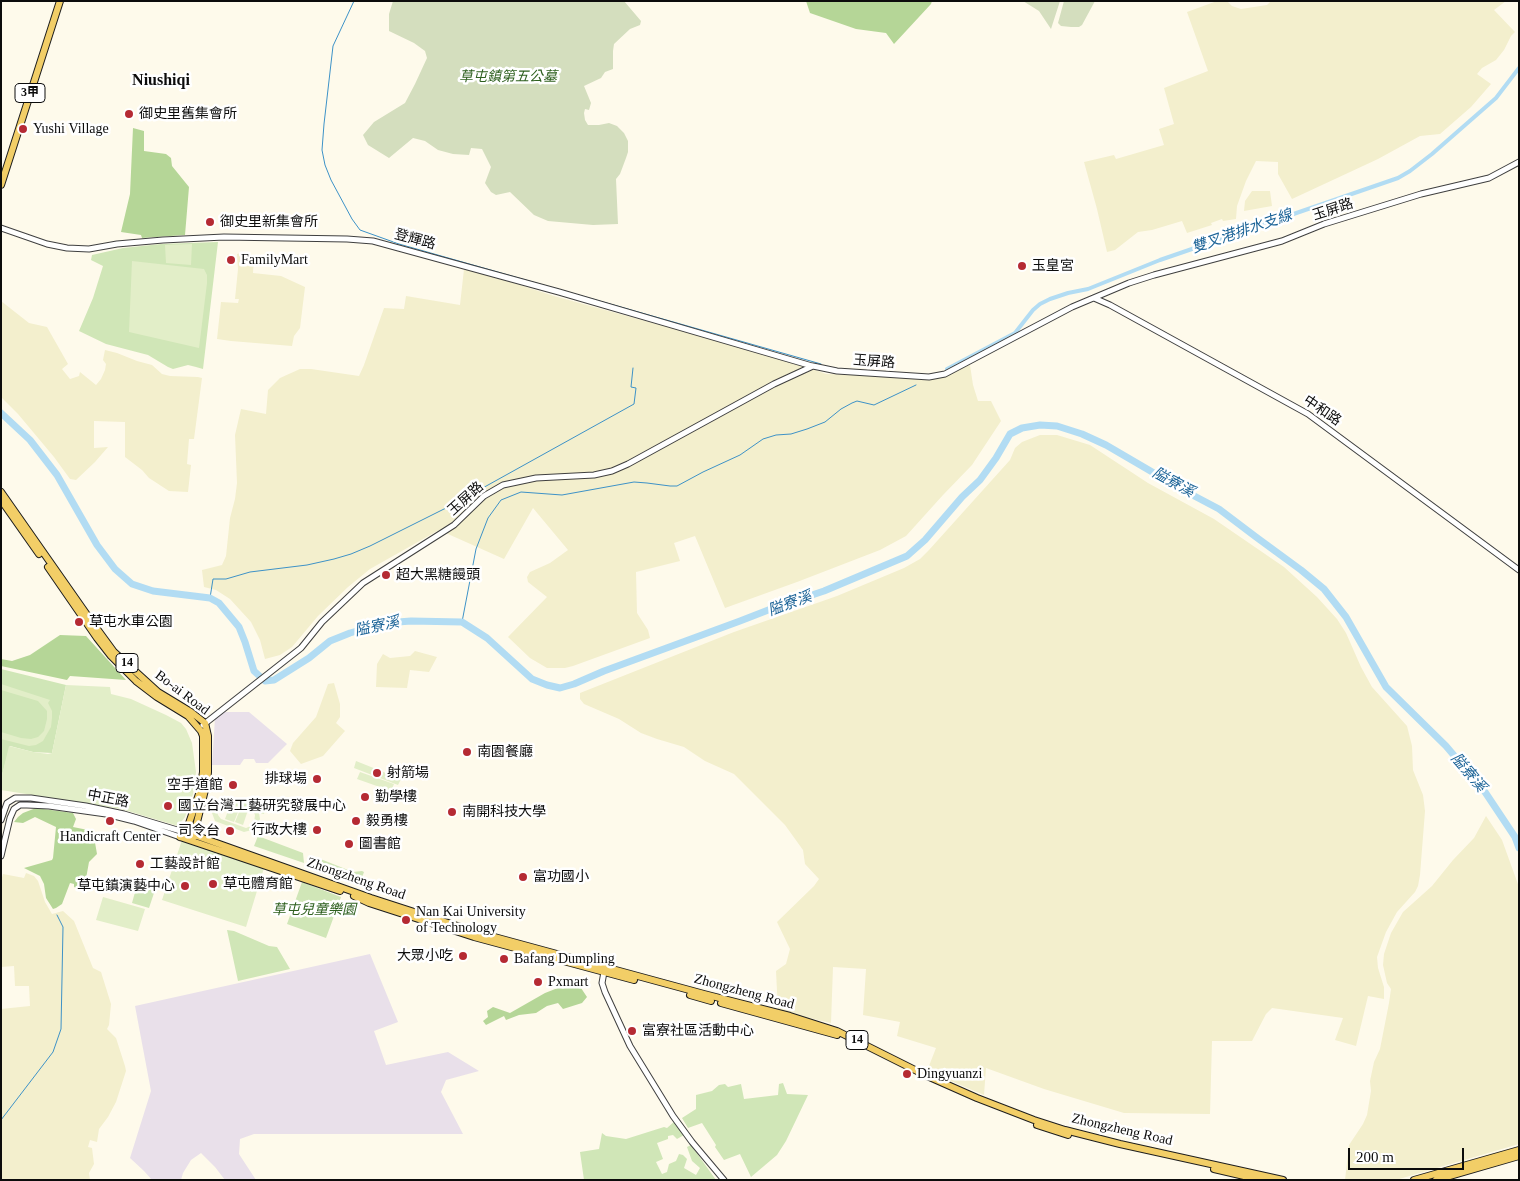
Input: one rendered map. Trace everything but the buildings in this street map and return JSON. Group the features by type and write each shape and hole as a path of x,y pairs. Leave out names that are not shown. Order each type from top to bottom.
{"main road":[{"name":"3甲","path":"1,184 60,1"},
{"name":"Bo-ai Road","path":"1,492 114,652 158,692 191,712 208,736 207,782 193,838"},
{"name":"Bo-ai Road","path":"1,500 111,656 136,681 202,726 202,777 197,800 183,834"},
{"name":"Zhongzheng Road","path":"183,834 294,876 353,895 369,903 474,937 837,1035 923,1079 975,1102 1052,1131 1261,1180"},
{"name":"Zhongzheng Road","path":"193,838 476,932 790,1016 837,1031 925,1075 977,1098 1065,1130 1283,1180"},
{"path":"1414,1180 1519,1150"},
{"path":"1436,1180 1519,1156"}],"street":[{"name":"玉屏路","path":"202,726 301,648 322,622 363,583 454,525 479,500 492,490 503,485 536,478 594,475 612,471 774,384 812,366 837,371 929,377 945,374 1072,308 1154,274 1282,241 1324,224 1421,194 1489,178 1519,162"},
{"name":"登輝路","path":"1,228 47,244 67,248 89,249 154,240 224,238 353,239 374,241 541,287 812,366"},
{"name":"中和路","path":"1094,298 1128,314 1308,414 1519,570"},
{"name":"中正路","path":"1,820 7,803 15,798 31,798 136,816 183,834"},
{"name":"中正路","path":"1,856 10,818 14,809 20,805 33,804 106,814 183,834"},
{"path":"604,972 602,983 605,992 635,1054 672,1116 724,1180"}],"shaded area":[{"path":"1217,1 1227,1 1232,6 1241,9 1267,5 1271,1 1506,1 1494,10 1515,32 1496,60 1482,68 1477,74 1491,84 1471,107 1440,134 1420,136 1378,159 1292,199 1278,174 1278,162 1256,161 1237,206 1236,219 1223,221 1222,219 1211,223 1212,225 1187,233 1182,221 1138,232 1115,250 1107,252 1084,162 1114,155 1116,159 1164,145 1159,129 1174,124 1164,88 1208,71 1187,12"},
{"path":"1252,191 1270,191 1272,206 1244,211 1245,201"},
{"path":"237,254 254,255 253,273 281,276 305,287 300,328 294,336 292,346 217,339 221,302 238,303 239,299 235,299 238,269"},
{"path":"464,269 554,296 792,361 826,374 940,377 970,365 978,401 991,401 1001,421 972,465 906,536 880,550 797,582 725,608 695,536 674,543 680,561 636,572 637,613 648,630 650,638 573,666 547,668 530,658 508,637 547,597 528,582 527,577 530,572 550,563 568,550 533,508 504,559 439,530 370,569 318,616 292,647 280,655 265,659 260,640 251,622 230,599 216,590 204,587 202,570 222,565 226,556 230,518 237,483 235,435 241,409 266,414 268,390 280,378 300,369 359,376 384,308 404,309 406,296 460,305"},
{"path":"1,301 29,323 47,327 68,364 62,369 70,379 79,376 80,372 96,385 105,370 106,364 103,360 105,350 152,365 162,374 202,378 194,439 189,439 187,464 191,465 188,492 169,491 149,478 125,457 125,422 94,421 94,448 108,447 76,480 70,479 18,414 1,397"},
{"path":"1040,435 1057,435 1090,445 1148,483 1214,519 1284,567 1317,597 1337,619 1346,633 1372,687 1407,726 1412,746 1413,770 1423,795 1425,811 1420,875 1415,892 1397,912 1386,932 1377,957 1378,968 1384,987 1384,999 1368,996 1356,1046 1335,1040 1343,1018 1272,1008 1266,1014 1252,1041 1212,1041 1210,1114 1124,1113 1044,1089 986,1068 984,1095 927,1071 936,1048 897,1036 900,1022 863,1015 866,969 833,967 831,1023 778,1011 776,971 786,964 790,949 777,922 819,879 805,864 803,850 785,825 734,774 705,761 684,747 641,733 619,719 584,704 580,699 580,693 734,632 837,596 904,568 920,559 1010,460 1015,448 1022,442"},
{"path":"415,651 437,657 429,672 410,670 407,688 376,687 377,664 383,654 390,658 410,656"},
{"path":"334,683 340,704 340,717 336,723 345,731 323,756 301,764 290,751 293,743 316,717 328,684"},
{"path":"225,712 249,712 287,744 268,763 256,763 254,759 244,759 240,765 212,765 215,718"},
{"path":"1486,816 1502,840 1519,887 1519,1144 1396,1180 1345,1180 1349,1145 1367,1115 1371,1091 1370,1081 1374,1062 1380,1049 1389,1003 1391,989 1387,983 1383,965 1384,954 1391,933 1403,912 1432,886 1474,838"},
{"path":"26,873 34,876 38,881 45,902 52,914 63,911 74,921 93,968 101,972 111,1004 107,1029 116,1038 125,1066 126,1071 116,1102 99,1129 97,1142 90,1140 88,1147 92,1148 94,1164 89,1173 90,1180 1,1180 1,1009 30,1006 29,986 15,986 14,966 1,967 1,881 3,874 24,878"},
{"path":"370,954 398,1022 374,1031 386,1065 448,1052 479,1071 446,1080 441,1092 463,1134 254,1134 240,1139 239,1154 256,1180 225,1180 201,1153 191,1160 181,1180 152,1180 130,1158 151,1091 135,1006"}],"green space":[{"name":"草屯鎮第五公墓","path":"393,1 624,1 641,21 640,25 630,29 614,44 613,69 605,72 601,78 584,86 591,103 589,110 585,109 584,113 588,125 609,123 617,126 624,133 628,141 628,152 620,174 616,179 618,224 593,225 548,221 534,215 510,192 496,195 491,192 485,183 491,167 482,149 471,148 469,155 453,154 438,150 425,141 413,138 389,158 368,145 363,135 374,122 405,103 427,58 425,51 414,43 389,31 389,14"},
{"path":"806,1 932,1 894,44 886,33 856,29 810,13"},
{"path":"1023,1 1060,1 1051,29 1039,11"},
{"path":"1064,1 1095,1 1082,25 1071,27 1061,26 1058,23"},
{"path":"133,128 144,131 144,151 166,154 171,158 172,166 189,187 185,235 142,238 141,235 121,232 130,194"},
{"path":"218,242 203,369 188,365 173,369 148,355 106,344 79,331 93,298 103,266 91,260 92,255 123,248 161,244"},
{"path":"192,244 191,265 166,263 165,245"},
{"path":"132,261 204,269 207,275 207,283 199,348 129,332"},
{"path":"60,635 86,636 126,680 70,676 67,680 1,666 1,659 12,661 30,655"},
{"path":"1,669 66,685 52,753 33,752 10,746 1,779"},
{"path":"1,684 50,700 48,703 52,711 51,727 43,741 29,746 1,739 1,732 21,738 31,739 38,737 44,731 47,711 38,701 1,690"},
{"path":"66,685 110,687 111,694 131,699 166,715 181,723 186,729 192,743 196,772 193,794 185,817 178,826 121,809 1,790 1,779 9,746 33,752 52,753"},
{"name":"射箭場","path":"356,761 401,779 398,785 354,768"},
{"path":"360,772 394,784 391,791 357,779"},
{"path":"223,797 230,797 265,810 264,814 259,813 260,819 256,827 244,832 215,821 212,813 213,806 217,800","holes":["221,803 231,803 225,819 234,822 241,807 235,822 243,825 248,810 253,811 255,815 254,823 246,828 221,819 217,809"]},
{"path":"36,808 73,813 76,819 73,827 93,831 97,854 89,862 85,892 70,883 62,904 53,909 46,898 44,884 40,876 24,868 52,860 56,827 35,817 23,823 14,822 23,813"},
{"path":"258,836 303,853 304,863 254,846"},
{"name":"草屯體育館","path":"182,840 264,868 246,927 162,900"},
{"path":"318,858 353,872 364,872 360,883 315,865"},
{"name":"草屯兒童樂園","path":"302,882 341,897 326,938 287,924"},
{"path":"137,885 155,890 149,908 132,903"},
{"path":"103,897 145,909 138,931 96,920"},
{"path":"227,930 234,931 269,946 277,947 290,969 238,981"},
{"path":"563,986 581,988 587,997 582,1003 563,1009 558,1003 547,1006 536,1013 519,1015 506,1020 504,1016 486,1025 483,1021 488,1017 487,1011 493,1007 510,1013 545,993"},
{"path":"783,1083 787,1094 808,1095 786,1141 777,1155 751,1177 740,1154 724,1160 702,1123 688,1128 682,1118 696,1109 696,1095 712,1091 719,1085 725,1084 728,1087 741,1084 744,1099 778,1095 779,1084"},
{"path":"675,1121 684,1135 677,1139 673,1135 668,1136 668,1139 657,1143 663,1159 656,1162 662,1174 667,1172 669,1164 676,1161 679,1154 687,1159 684,1168 696,1175 700,1168 692,1161 687,1147 691,1145 716,1180 584,1180 580,1152 599,1149 602,1133 606,1136 626,1139 664,1127 667,1128"}],"waterway":[{"path":"354,1 333,46 322,150 331,180 360,230 399,244 821,364"},
{"name":"雙叉港排水支線","path":"947,369 1015,333 1033,310 1050,299 1088,289 1160,260 1398,178 1432,154 1496,98 1519,68"},
{"path":"210,598 213,579 226,579 250,572 307,565 351,554 452,505 634,404 636,388 631,387 633,368"},
{"path":"462,622 476,549 488,518 501,500 521,492 562,495 634,482 677,486 740,455 763,439 807,429 825,422 852,403 857,401 874,405 916,385"},
{"name":"隘寮溪","path":"1,413 30,440 57,475 97,545 115,569 132,584 153,591 210,598 219,603 239,627 254,671 265,681 274,680 309,658 330,641 350,633 385,623 411,621 462,622 487,638 532,679 560,688 776,607 824,591 907,556 925,540 962,497 980,480 1010,434 1022,428 1040,425 1057,426 1082,434 1106,445 1219,509 1324,589 1346,617 1386,687 1446,746 1485,792 1515,837 1519,848"},
{"path":"1,1120 53,1052 61,1029 63,927 57,915"}],"place":[{"name":"御史里舊集會所","path":"129,114"},
{"name":"Yushi Village","path":"23,129"},
{"name":"御史里新集會所","path":"210,222"},
{"name":"FamilyMart","path":"231,260"},
{"name":"玉皇宮","path":"1022,266"},
{"name":"超大黑糖饅頭","path":"386,575"},
{"name":"草屯水車公園","path":"79,622"},
{"name":"南園餐廳","path":"467,752"},
{"name":"射箭場","path":"377,773"},
{"name":"排球場","path":"317,779"},
{"name":"空手道館","path":"233,785"},
{"name":"勤學樓","path":"365,797"},
{"name":"國立台灣工藝研究發展中心","path":"168,806"},
{"name":"南開科技大學","path":"452,812"},
{"name":"Handicraft Center","path":"110,821"},
{"name":"毅勇樓","path":"356,821"},
{"name":"行政大樓","path":"317,830"},
{"name":"司令台","path":"230,831"},
{"name":"圖書館","path":"349,844"},
{"name":"工藝設計館","path":"140,864"},
{"name":"富功國小","path":"523,877"},
{"name":"草屯體育館","path":"213,884"},
{"name":"草屯鎮演藝中心","path":"185,886"},
{"name":"Nan Kai University of Technology","path":"406,920"},
{"name":"大眾小吃","path":"463,956"},
{"name":"Bafang Dumpling","path":"504,959"},
{"name":"Pxmart","path":"538,982"},
{"name":"富寮社區活動中心","path":"632,1031"},
{"name":"Dingyuanzi","path":"907,1074"}],"district":[{"name":"Niushiqi","path":"161,81"}]}
